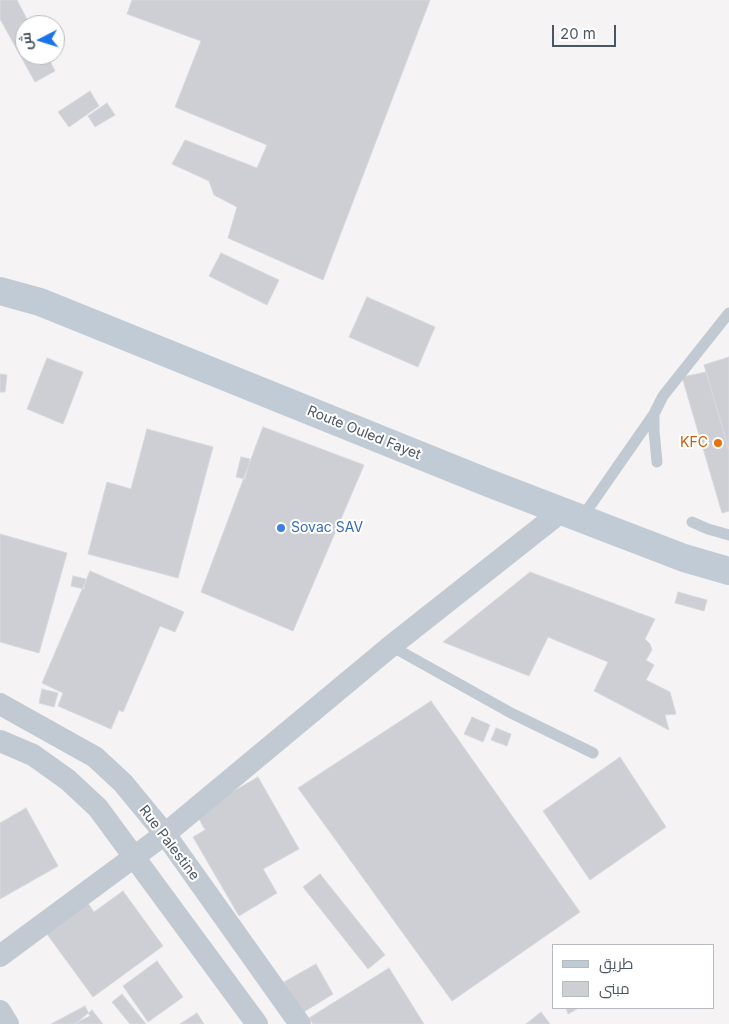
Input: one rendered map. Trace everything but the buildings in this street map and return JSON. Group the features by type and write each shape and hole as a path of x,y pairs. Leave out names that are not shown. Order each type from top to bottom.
{"main road":[{"name":"Route Ouled Fayet","path":"0,292 40,302 477,479 684,558 729,571"}],"street":[{"path":"0,956 165,834 391,646 572,515"},
{"name":"Rue Palestine","path":"0,704 95,758 123,784 165,834 300,1024"},
{"path":"0,741 33,755 68,780 98,808 257,1024"},
{"path":"0,1011 8,1024"}],"lane":[{"path":"572,515 654,414 663,396 729,313"},
{"path":"654,414 657,462"},
{"path":"692,522 708,529 729,534"},
{"path":"391,646 510,713 593,754"}],"place":[{"name":"KFC","path":"718,443"},
{"name":"Sovac SAV","path":"281,528"}]}
